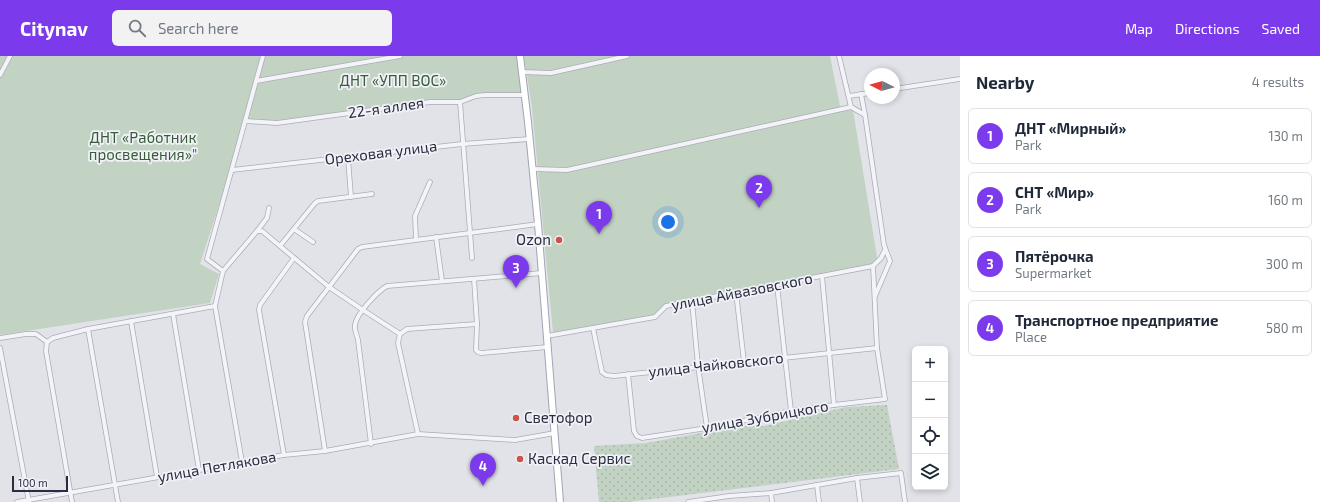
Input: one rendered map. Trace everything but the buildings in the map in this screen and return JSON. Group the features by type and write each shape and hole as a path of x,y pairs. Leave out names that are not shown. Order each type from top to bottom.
{"main road":[{"path":"520,56 538,224 560,502"}],"street":[{"path":"0,75 10,56"},
{"path":"223,271 207,259 263,56"},
{"path":"256,81 400,56"},
{"path":"522,72 551,73 627,56"},
{"path":"839,56 851,107"},
{"path":"900,88 960,79"},
{"path":"861,94 885,250 890,261 874,299"},
{"path":"848,96 864,94"},
{"name":"22-я аллея","path":"246,121 277,123 430,102 460,102 476,96 525,95"},
{"path":"460,102 462,144 472,258"},
{"path":"533,170 567,170 851,107 865,115"},
{"name":"Ореховая улица","path":"232,170 462,144 530,139"},
{"path":"348,158 351,197"},
{"path":"416,239 415,216 430,182"},
{"path":"280,246 318,201 372,194"},
{"path":"242,462 215,306 223,271 267,218 269,208"},
{"path":"325,452 306,322 307,316 358,249 362,247 416,239 538,224"},
{"path":"294,229 312,242"},
{"path":"257,231 262,231 329,287 400,334"},
{"path":"436,237 442,281"},
{"path":"877,348 874,299 874,266 881,258 885,250"},
{"path":"284,455 259,310 260,306 294,258"},
{"name":"улица Айвазовского","path":"547,336 655,317 666,306 874,266"},
{"path":"371,444 355,323 363,310 381,289 387,286 542,273"},
{"path":"822,276 834,404"},
{"path":"474,278 477,324 476,350 478,352 481,353 548,347"},
{"path":"777,285 791,411"},
{"path":"736,292 744,362"},
{"path":"692,301 698,366 707,428"},
{"path":"72,502 46,351 47,342 53,338 88,328 215,306"},
{"path":"173,314 199,470"},
{"path":"131,321 157,477"},
{"path":"418,434 398,343 400,334 407,329 477,324"},
{"path":"88,328 118,502"},
{"name":"улица Чайковского","path":"593,328 602,372 606,375 829,354 877,348"},
{"path":"0,338 36,334 47,342"},
{"path":"0,348 29,501"},
{"name":"улица Зубрицкого","path":"628,374 634,430 637,436 646,438 707,428 791,411 834,404 885,399 877,348"},
{"name":"улица Петлякова","path":"17,502 284,455 325,452 418,434 514,440 555,433"},
{"path":"688,502 729,496 771,493 857,478 901,473 905,502"},
{"path":"857,478 860,502"},
{"path":"817,485 818,502"},
{"path":"771,493 772,502"},
{"path":"729,496 729,502"}],"green space":[{"path":"0,56 516,56 522,95 485,95 460,100 430,102 277,123 244,122 200,264 219,274 210,303 0,335"},
{"path":"524,56 830,56 841,111 853,110 878,263 666,306 655,316 553,333 532,108"},
{"path":"887,405 899,469 628,502 599,502 594,446 646,443 739,426 764,426 846,407"}],"place":[{"name":"СНТ «Мир»","path":"759,208"},
{"name":"ДНТ «Мирный»","path":"599,234"},
{"name":"Ozon","path":"559,240"},
{"name":"Пятёрочка","path":"516,288"},
{"name":"Светофор","path":"516,418"},
{"name":"Каскад Сервис","path":"520,459"},
{"name":"Транспортное предприятие","path":"483,486"}],"park label":[{"name":"ДНТ «УПП ВОС»","path":"393,81"},
{"name":"ДНТ «Работник просвещения»\"","path":"143,146"}]}
